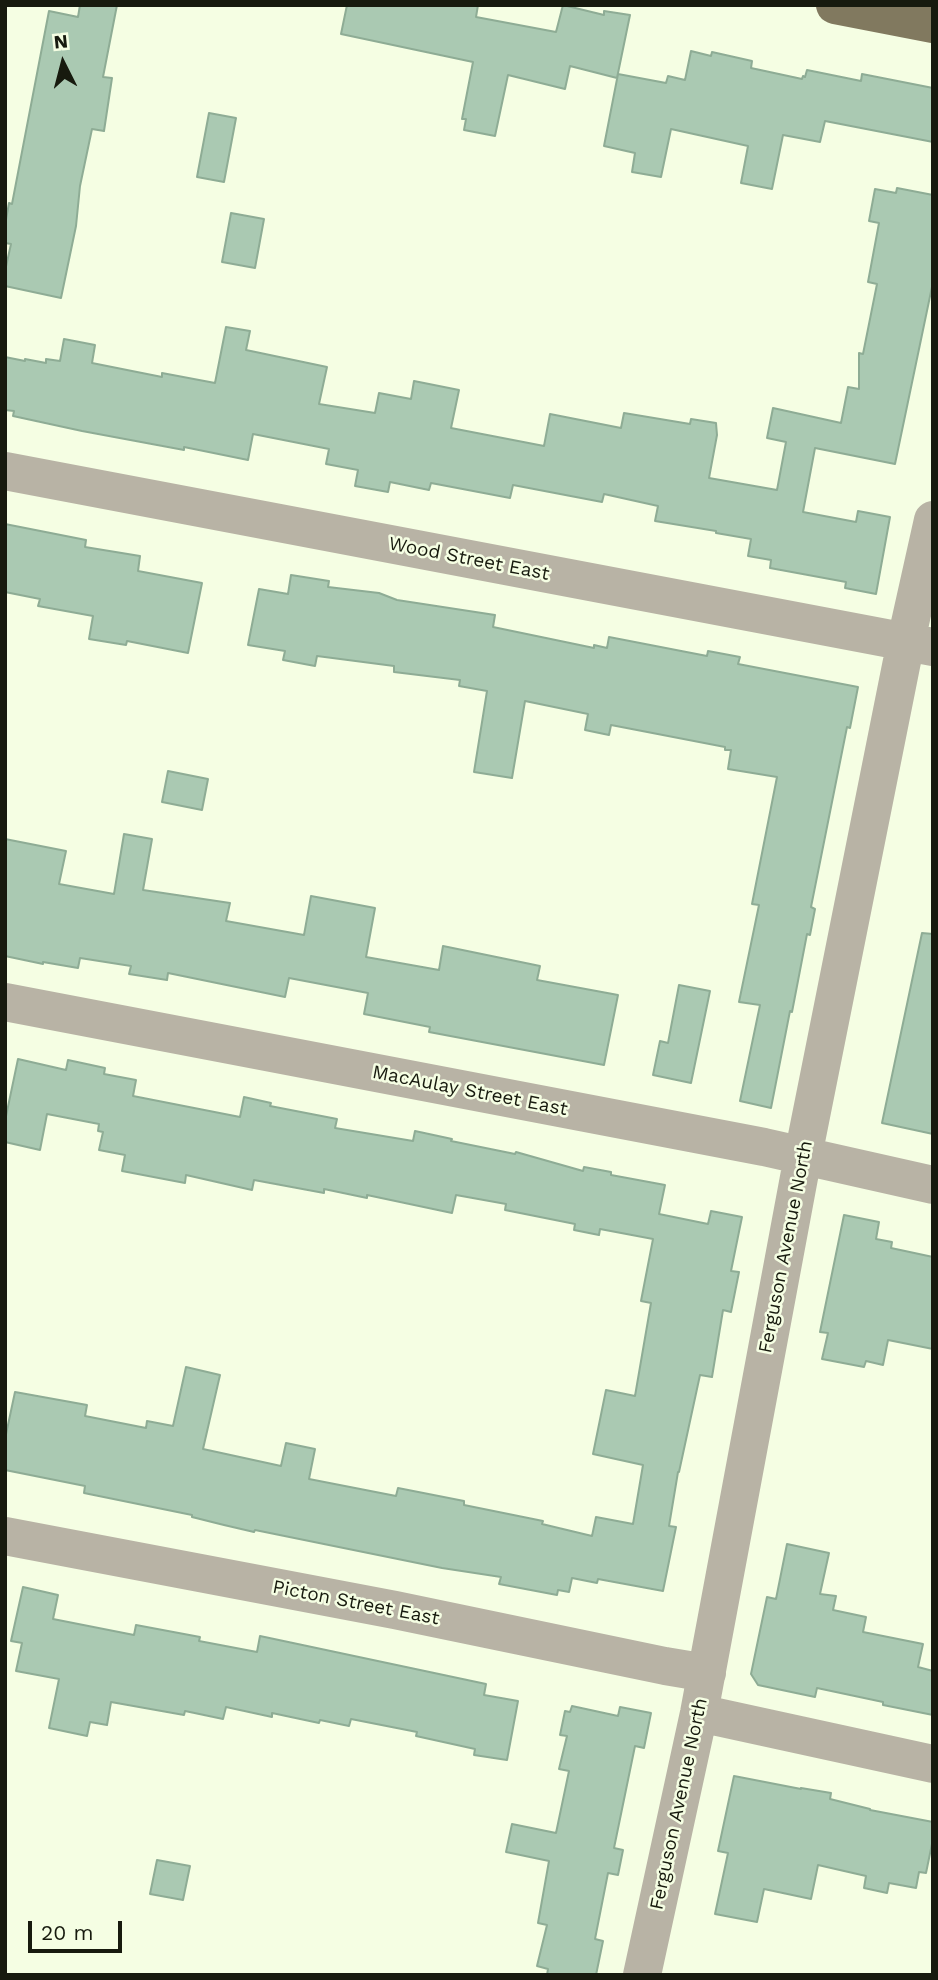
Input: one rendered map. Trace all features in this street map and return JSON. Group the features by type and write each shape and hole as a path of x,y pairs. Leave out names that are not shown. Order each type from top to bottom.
{"main road":[{"path":"835,5 933,24"}],"street":[{"name":"Wood Street East","path":"5,471 920,644"},
{"name":"Ferguson Avenue North","path":"642,1975 707,1673 803,1156 920,644 933,520"},
{"name":"MacAulay Street East","path":"5,1002 751,1144 933,1185"},
{"name":"Picton Street East","path":"5,1536 395,1610 665,1667 707,1673"},
{"path":"699,1713 933,1764"}],"building":[{"path":"80,5 117,5 103,77 112,78 104,131 92,129 61,298 5,286 5,271 11,244 5,243 5,225 9,203 12,204 49,11 78,17"},
{"path":"347,5 478,5 476,17 556,32 563,5 604,15 604,11 630,15 617,78 570,66 565,89 508,75 495,136 464,130 466,119 462,119 473,62 341,34"},
{"path":"691,51 711,56 712,52 752,61 751,68 802,79 807,70 861,81 862,74 933,88 933,142 825,121 820,142 783,135 772,189 741,183 748,146 671,129 661,177 632,172 635,153 604,146 618,74 666,83 668,76 685,80"},
{"path":"209,113 236,118 224,182 197,177"},
{"path":"897,188 933,195 933,282 895,464 815,448 803,512 856,522 858,511 890,517 876,594 845,588 846,582 770,568 771,560 748,556 751,539 655,521 658,506 604,494 602,502 513,485 510,498 431,483 429,490 390,482 388,492 355,486 358,470 326,464 329,449 253,434 248,460 82,431 13,416 14,411 5,410 5,357 46,363 46,359 60,361 64,339 95,345 92,363 162,377 162,373 215,383 226,327 250,331 246,350 327,367 319,404 375,413 379,393 411,399 414,381 459,390 451,428 544,446 550,414 621,428 624,413 690,424 691,419 716,423 717,435 709,478 777,490 786,442 767,438 773,408 841,423 848,387 859,389 859,353 863,354 877,284 868,282 879,223 869,221 875,189 896,193"},
{"path":"231,213 264,219 255,268 222,262"},
{"path":"5,524 86,540 85,547 140,556 138,571 202,583 188,653 127,641 126,645 89,639 93,616 38,606 40,599 5,592"},
{"path":"291,575 329,581 328,587 379,593 397,600 495,615 493,627 594,648 594,645 607,648 609,637 707,656 708,651 740,657 738,664 858,687 850,728 847,727 811,907 815,909 810,935 807,934 771,1108 740,1101 760,1005 739,1002 759,905 752,904 777,777 728,769 731,750 725,750 725,747 611,725 609,735 585,730 588,714 525,701 512,778 474,772 487,691 459,686 460,680 394,672 394,666 317,656 315,666 283,660 285,651 248,645 259,589 288,594"},
{"path":"168,771 208,779 202,810 162,802"},
{"path":"124,834 152,839 143,890 230,903 226,921 304,935 311,896 375,908 366,957 439,970 443,946 540,966 537,980 618,995 604,1065 429,1032 430,1027 364,1014 368,993 289,978 285,997 168,973 167,980 129,974 131,966 80,958 78,968 5,956 5,839 66,851 59,884 114,894"},
{"path":"922,933 933,934 933,1134 882,1123"},
{"path":"679,985 710,991 691,1083 653,1075 660,1041 668,1043"},
{"path":"18,1059 66,1070 68,1060 105,1068 104,1074 136,1080 133,1096 240,1117 244,1097 271,1103 270,1106 337,1119 335,1128 413,1141 415,1131 452,1139 451,1141 515,1154 516,1152 583,1171 584,1167 611,1172 611,1175 665,1185 659,1214 708,1224 711,1211 742,1217 731,1271 739,1272 731,1312 723,1310 712,1377 700,1375 678,1472 669,1526 676,1527 663,1591 598,1579 597,1583 572,1578 569,1592 558,1590 557,1595 499,1584 501,1577 442,1568 255,1530 254,1532 192,1515 84,1493 85,1486 5,1470 5,1439 15,1392 87,1405 85,1416 146,1428 147,1421 173,1426 186,1367 220,1375 203,1449 281,1466 286,1443 315,1449 309,1479 396,1496 398,1488 464,1501 464,1505 543,1521 542,1524 592,1536 596,1517 633,1524 643,1465 593,1454 606,1390 635,1396 651,1303 641,1301 653,1239 600,1229 599,1235 574,1230 575,1224 505,1210 506,1204 456,1195 452,1213 367,1195 367,1198 324,1189 324,1193 254,1180 252,1190 186,1175 185,1183 122,1171 125,1155 99,1150 103,1132 98,1131 99,1124 47,1114 40,1150 5,1142 5,1121"},
{"path":"844,1215 879,1222 876,1239 892,1242 891,1248 933,1257 933,1349 888,1340 883,1365 866,1361 864,1367 822,1359 828,1333 820,1332"},
{"path":"787,1544 829,1553 820,1594 836,1596 833,1610 866,1617 863,1632 923,1644 918,1667 933,1671 933,1715 817,1688 815,1697 758,1685 751,1674 767,1597 776,1599"},
{"path":"23,1587 58,1595 53,1619 134,1635 136,1625 200,1637 199,1641 257,1652 260,1636 486,1684 484,1695 518,1701 507,1760 474,1755 475,1749 416,1736 417,1732 351,1719 349,1726 272,1713 272,1717 226,1707 223,1719 185,1711 184,1715 111,1702 107,1725 90,1722 87,1736 49,1728 59,1679 16,1671 22,1643 11,1641"},
{"path":"572,1706 618,1716 620,1707 651,1713 644,1748 635,1746 614,1848 623,1850 618,1875 608,1873 595,1939 603,1941 596,1975 547,1975 548,1969 537,1966 547,1925 538,1923 549,1861 506,1852 512,1824 556,1833 569,1771 559,1769 567,1736 560,1735 565,1711 570,1712"},
{"path":"734,1776 831,1793 830,1799 933,1822 933,1839 926,1873 919,1872 916,1888 889,1883 887,1893 864,1888 866,1876 818,1865 811,1899 764,1889 757,1922 715,1914 728,1853 718,1851"},
{"path":"157,1860 190,1866 183,1900 150,1894"}]}
